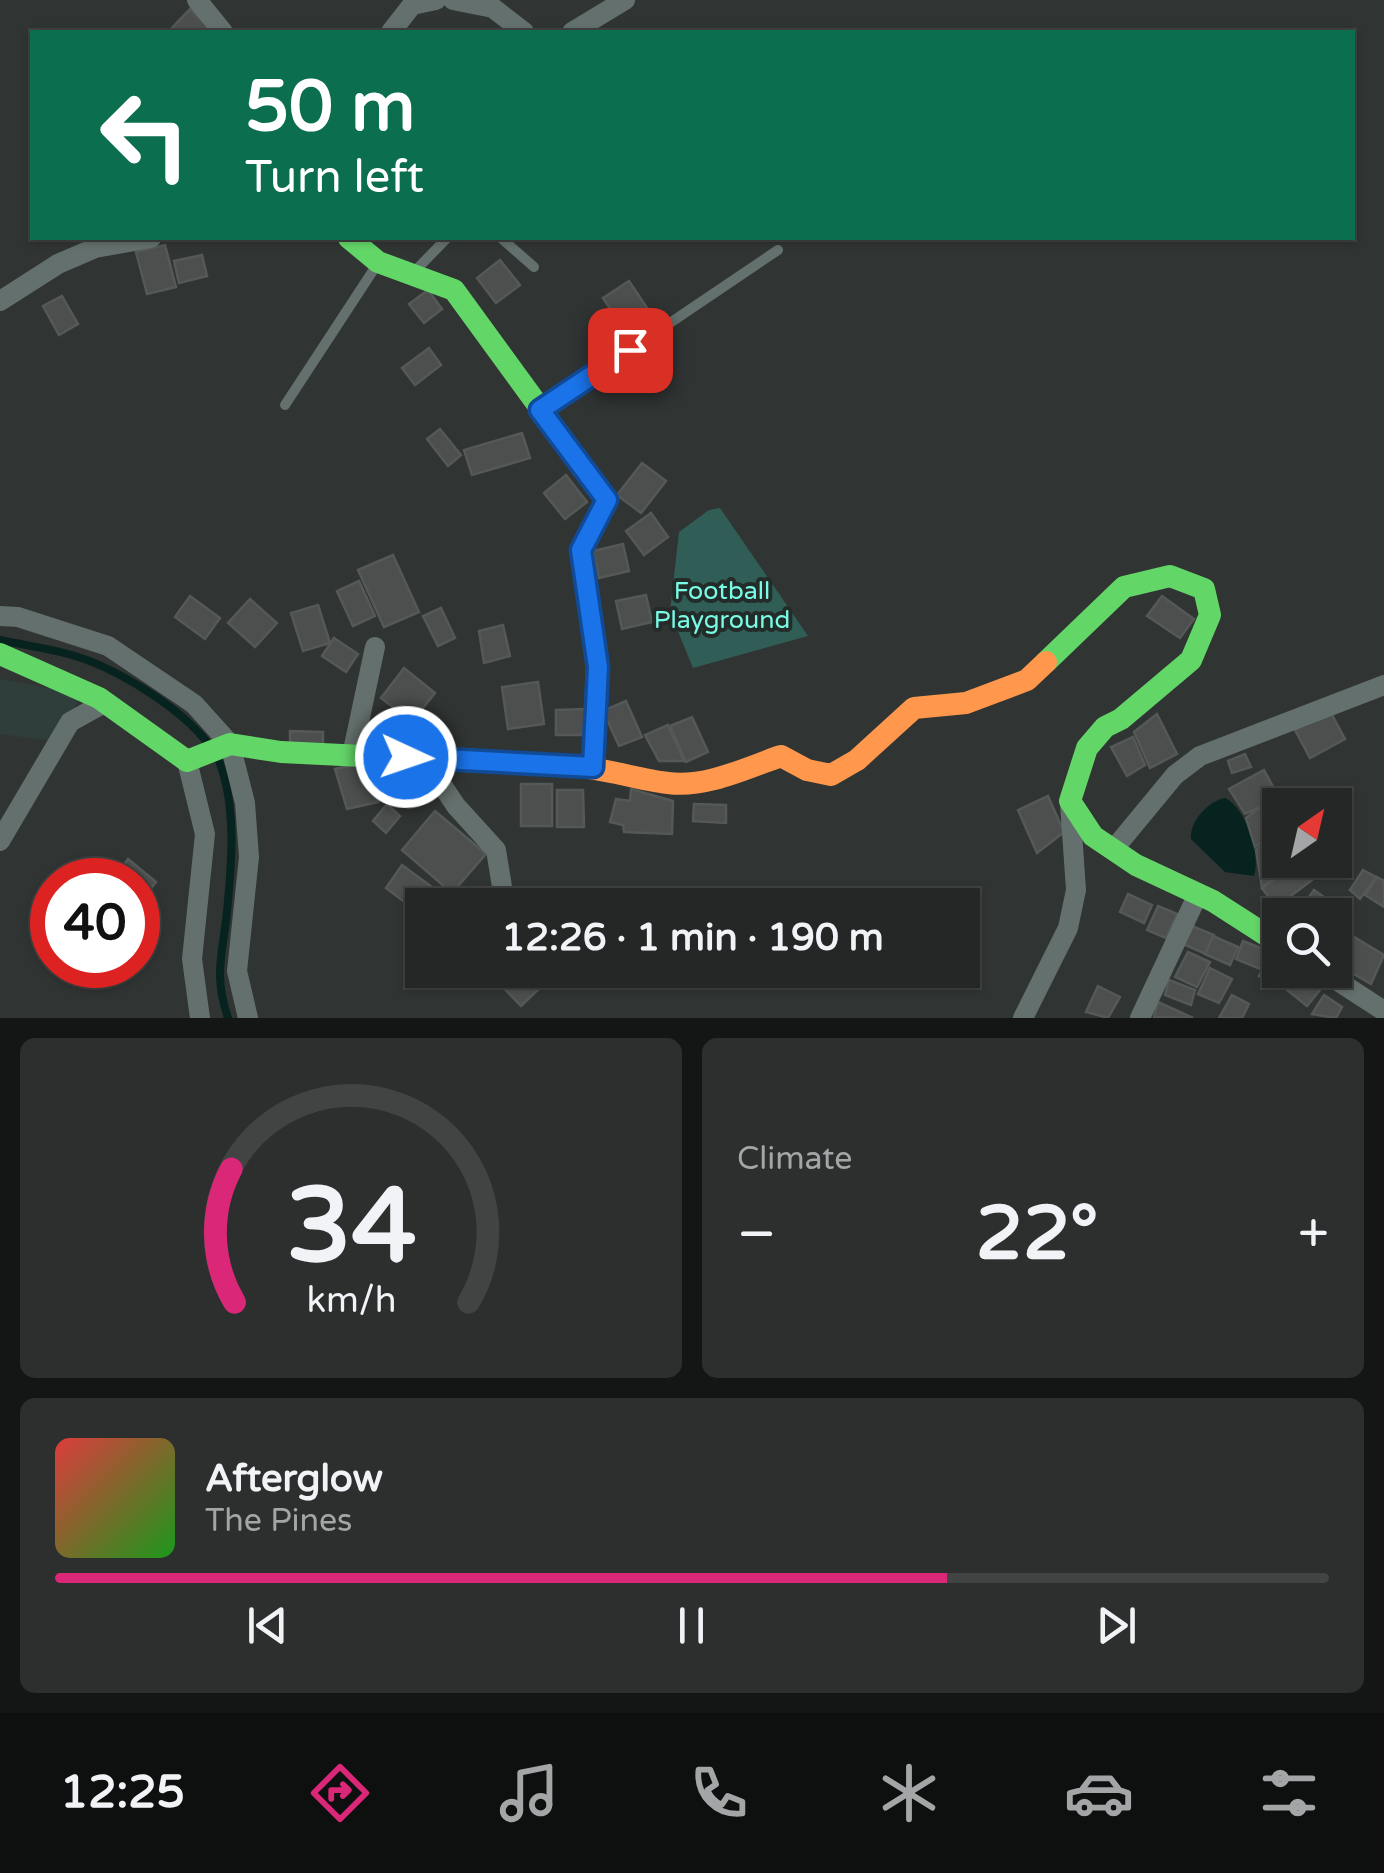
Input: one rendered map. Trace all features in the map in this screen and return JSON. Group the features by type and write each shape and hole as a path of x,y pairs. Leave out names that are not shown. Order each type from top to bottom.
{"street":[{"path":"197,0 221,30"},
{"path":"392,30 412,5 436,0"},
{"path":"454,0 494,4 522,30"},
{"path":"575,30 624,0"},
{"path":"0,302 58,264 95,248 140,240"},
{"path":"351,240 378,262 410,277 454,290 607,500 581,550 598,667 593,767"},
{"path":"0,654 42,668 152,730 209,752 593,767 671,784 703,782 781,756 807,770 831,775 857,760 914,708 966,702 1027,680 1124,587 1170,576 1204,588 1210,616 1191,660 1121,719 1105,727 1086,748 1070,801 1076,890 1068,928 1024,1018"},
{"path":"0,616 18,617 108,646 194,704 209,752 245,804 249,857 237,971 248,1018"},
{"path":"352,755 375,647"},
{"path":"1113,850 1175,774 1200,756 1384,686"},
{"path":"0,841 70,722 106,702"},
{"path":"200,1018 192,958 209,752"},
{"path":"434,758 442,786 496,850 503,888"},
{"path":"1070,801 1093,836 1113,850 1262,933"},
{"path":"1140,1018 1198,894"},
{"path":"1348,988 1384,1011"}],"lane":[{"path":"410,277 445,240"},
{"path":"503,240 534,267"},
{"path":"540,410 778,250"},
{"path":"286,405 378,262"}],"shaded area":[{"path":"0,679 81,694 60,742 0,734"},
{"path":"1225,798 1239,811 1250,833 1254,876 1225,872 1191,839 1201,813"}],"green space":[{"name":"Football Playground","path":"720,508 808,636 693,668 670,612 679,532 709,510"}],"building":[{"path":"190,9 210,28 174,30"},
{"path":"165,245 176,287 147,294 136,252"},
{"path":"202,255 207,276 179,283 174,261"},
{"path":"500,260 520,285 496,303 477,278"},
{"path":"629,281 649,311 623,328 603,298"},
{"path":"428,290 442,309 424,323 409,304"},
{"path":"62,296 78,324 59,335 43,306"},
{"path":"429,348 441,365 415,385 402,368"},
{"path":"440,429 461,455 448,466 427,439"},
{"path":"522,433 530,458 472,475 464,450"},
{"path":"642,463 666,481 641,513 617,495"},
{"path":"566,475 587,502 565,519 544,493"},
{"path":"651,513 668,537 644,555 626,531"},
{"path":"623,544 629,571 599,578 593,551"},
{"path":"393,555 419,612 384,627 358,570"},
{"path":"359,581 375,616 353,626 337,591"},
{"path":"646,595 652,622 622,629 616,601"},
{"path":"190,596 220,618 205,639 175,617"},
{"path":"1162,596 1194,619 1180,638 1147,616"},
{"path":"250,599 277,623 255,647 228,623"},
{"path":"318,605 330,643 303,651 291,613"},
{"path":"441,608 455,638 438,646 423,616"},
{"path":"503,625 510,656 484,663 479,631"},
{"path":"334,638 358,654 346,672 322,656"},
{"path":"404,668 435,693 412,722 381,698"},
{"path":"538,682 544,724 508,729 502,687"},
{"path":"626,701 642,737 619,746 603,711"},
{"path":"585,709 586,735 556,735 556,710"},
{"path":"1330,711 1345,739 1310,758 1295,730"},
{"path":"1157,714 1177,754 1150,768 1134,732"},
{"path":"692,717 708,752 686,762 670,726"},
{"path":"668,725 684,761 659,761 645,735"},
{"path":"290,731 323,732 323,745 290,744"},
{"path":"1133,737 1145,765 1127,776 1111,747"},
{"path":"1245,754 1251,767 1232,773 1228,761"},
{"path":"367,762 378,802 347,809 335,769"},
{"path":"1264,770 1274,788 1262,788 1262,806 1245,814 1229,789"},
{"path":"521,784 552,784 552,826 521,826"},
{"path":"631,789 673,801 672,834 624,832 623,825 610,822 616,799 630,801"},
{"path":"557,790 583,790 584,827 557,827"},
{"path":"1048,796 1064,832 1037,853 1018,810"},
{"path":"387,804 400,816 386,833 373,821"},
{"path":"694,804 726,805 726,823 693,821"},
{"path":"1262,805 1262,842 1255,847 1246,818"},
{"path":"435,811 486,854 456,888 446,888 402,850"},
{"path":"1262,846 1262,878 1274,878 1262,888 1256,850"},
{"path":"402,865 433,888 405,888 405,902 386,888"},
{"path":"1363,870 1376,877 1360,899 1350,890"},
{"path":"1377,877 1384,881 1384,907 1365,895"},
{"path":"1275,878 1312,880 1288,898 1269,898 1262,888"},
{"path":"1314,890 1325,898 1308,898"},
{"path":"1128,894 1152,905 1144,923 1120,912"},
{"path":"1158,906 1177,914 1166,938 1147,930"},
{"path":"1189,925 1214,935 1206,954 1181,943"},
{"path":"1213,936 1238,947 1230,965 1205,954"},
{"path":"1352,936 1384,955 1371,984 1352,973"},
{"path":"1243,941 1262,949 1260,969 1236,959"},
{"path":"1188,952 1210,962 1197,987 1175,977"},
{"path":"1210,968 1232,979 1219,1003 1198,994"},
{"path":"1169,980 1195,990 1191,1005 1165,995"},
{"path":"1098,986 1120,997 1108,1018 1086,1012"},
{"path":"504,988 540,988 521,1006"},
{"path":"1318,988 1320,990 1307,1006 1286,989"},
{"path":"1232,995 1249,1004 1242,1018 1219,1018"},
{"path":"1324,995 1342,1007 1336,1018 1312,1014"},
{"path":"1158,1002 1193,1018 1154,1017"}],"waterway":[{"path":"0,640 68,654 106,668 165,703 209,745"},
{"path":"217,756 228,793 231,832 220,976 228,1018"}],"traffic: fast":[{"path":"351,240 378,262 454,290 607,500 581,550 597,667 593,767"},
{"path":"1046,662 1124,587 1170,576 1204,589 1210,615 1191,660 1121,719 1105,727 1087,748 1070,801 1093,836 1136,865 1213,901 1262,932"},
{"path":"0,654 99,698 187,761 230,744 281,752 568,766"}],"traffic: slow":[{"path":"568,766 682,784 726,776 781,756 807,770 831,775 857,760 914,708 966,703 1027,680 1046,662"}],"route":[{"path":"406,757 593,767 598,667 581,550 607,500 540,410 630,350"}]}
